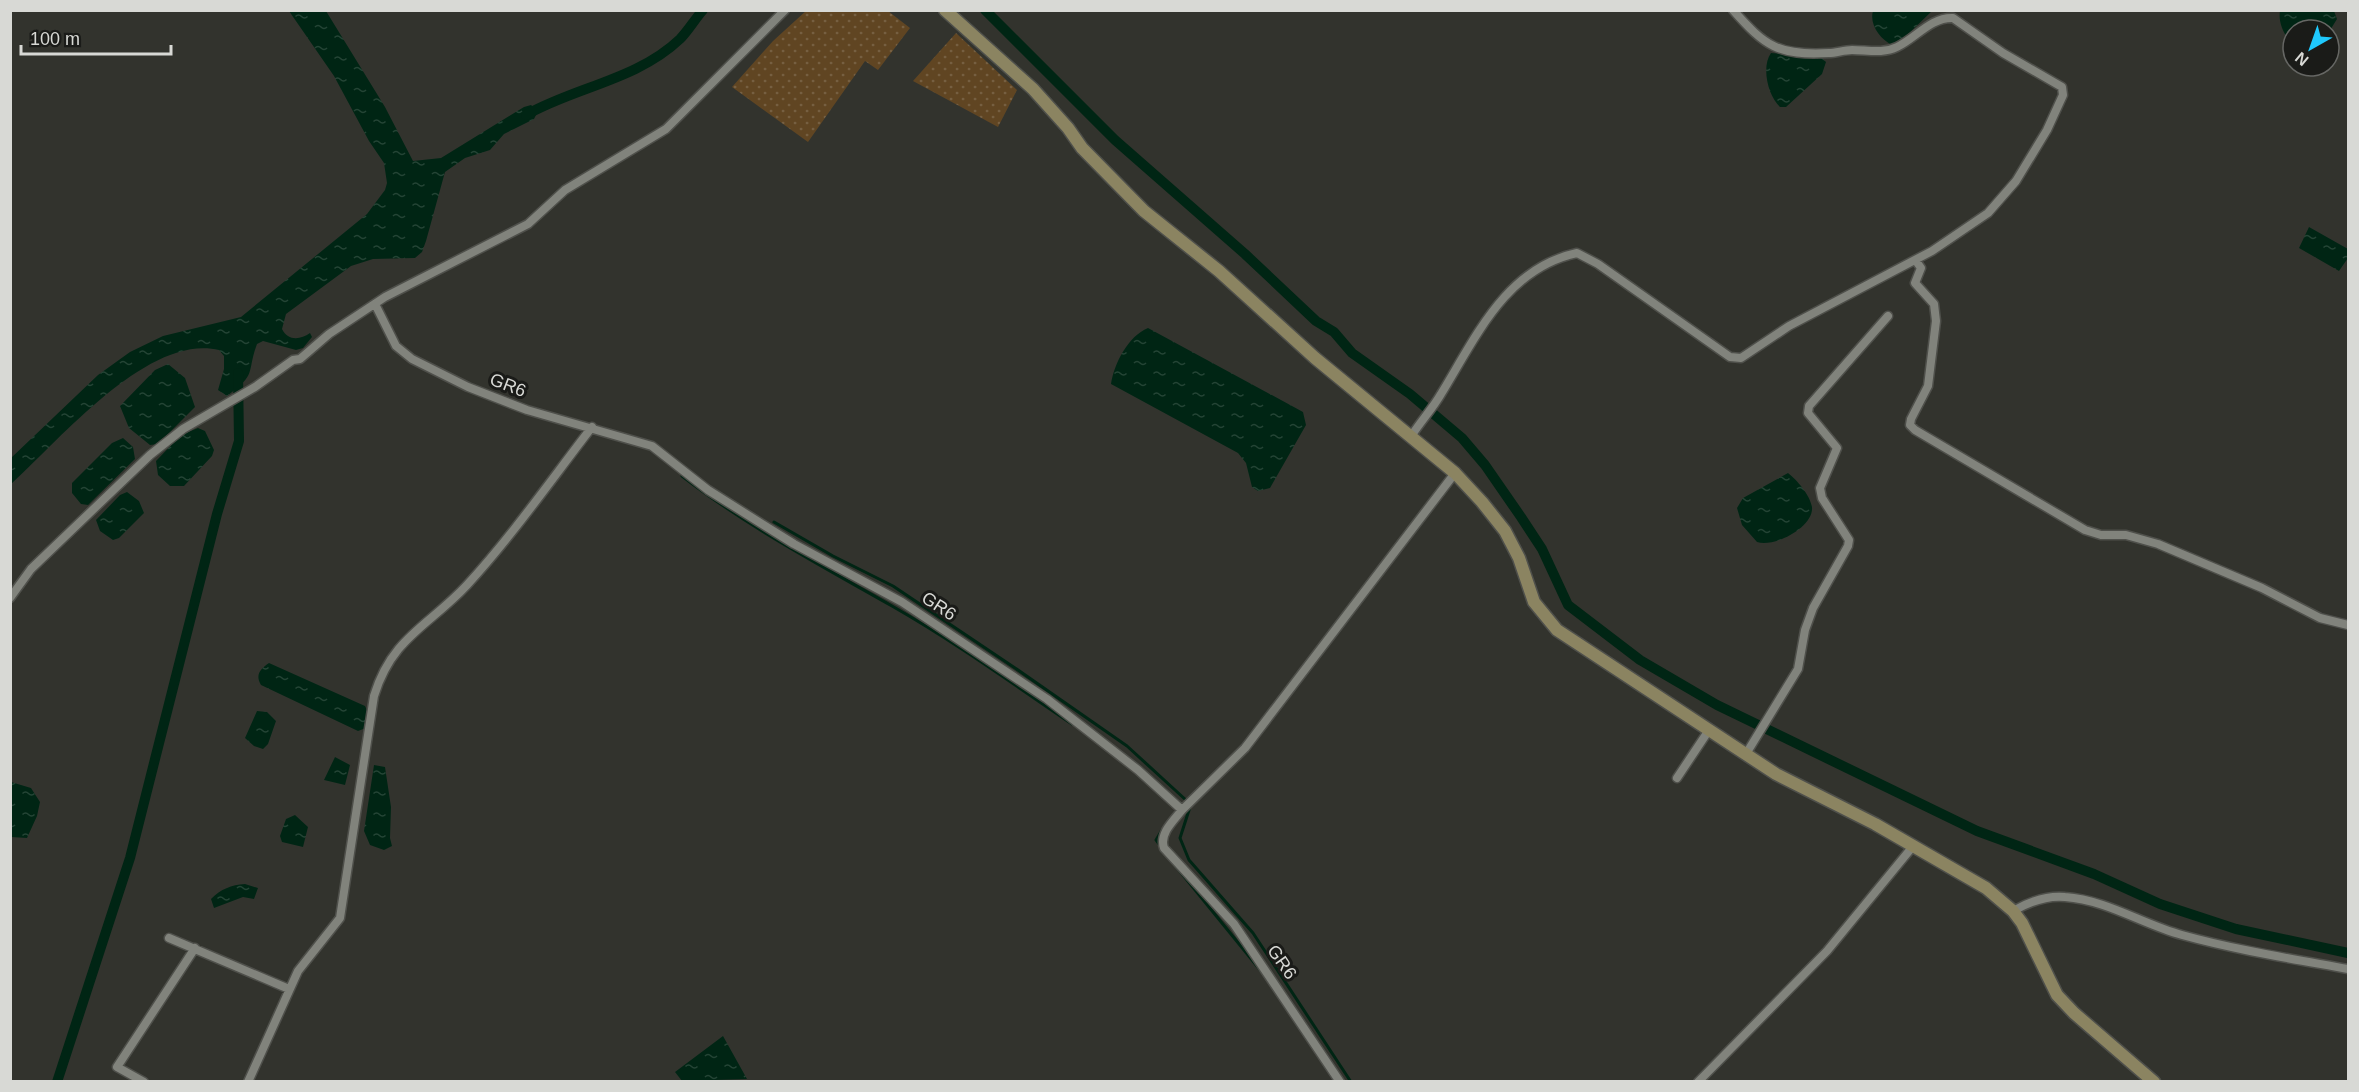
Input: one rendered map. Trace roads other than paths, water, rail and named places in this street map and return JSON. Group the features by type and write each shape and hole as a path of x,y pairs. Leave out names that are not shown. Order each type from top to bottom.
{"main road":[{"path":"945,10 1033,89 1068,128 1082,148 1144,211 1219,271 1315,358 1414,432 1455,473 1505,531 1519,558 1534,602 1542,615 1557,630 1776,774 1914,845 1986,888 2013,911 2022,923 2057,995 2074,1013 2154,1082"}],"street":[{"path":"10,598 31,569 87,513 183,429 255,387 284,365 300,359 330,334 375,304 528,224 565,190 666,129 785,10"},
{"path":"1414,432 1440,397 1497,304 1530,273 1564,256 1577,253 1598,264 1730,357 1737,359 1789,326 1916,261 1988,213 2016,182 2047,130 2063,95 2062,87 2003,53 1953,18 1943,17 1933,22 1916,36 1890,50 1847,50 1828,53 1774,48 1753,34 1733,10"},
{"path":"1916,261 1921,268 1915,283 1934,304 1936,321 1928,386 1911,419 1910,425 1915,430 2085,530 2101,536 2133,536 2158,544 2262,588 2320,618 2349,625"},
{"name":"GR6","path":"375,304 396,346 412,359 482,393 527,410 652,446 708,490 794,544 902,602 1047,699 1138,771 1182,810 1164,834 1164,848 1234,924 1340,1082"},
{"path":"1746,754 1776,709 1798,669 1805,630 1813,608 1848,546 1849,540 1822,498 1820,488 1837,448 1808,413 1809,406 1888,316"},
{"path":"248,1082 298,970 340,918 374,696 387,663 399,645 467,586 592,427"},
{"path":"1182,810 1245,748 1455,473"},
{"path":"1677,778 1710,730"},
{"path":"1698,1082 1827,951 1914,845"},
{"path":"2013,911 2044,898 2064,897 2100,904 2183,935 2278,957 2349,969"},
{"path":"169,938 289,989"},
{"path":"144,1082 117,1067 195,948"}],"water":[{"path":"289,11 326,11 385,107 413,161 441,158 524,107 531,105 538,111 534,119 504,134 490,150 465,158 445,172 426,241 422,252 415,258 373,259 351,266 286,314 282,329 288,336 298,338 310,333 312,337 303,348 296,350 263,341 257,344 250,373 227,396 218,390 224,369 224,356 219,350 192,349 163,358 106,394 11,484 11,458 98,375 130,352 163,336 241,317 367,214 385,190 387,183 384,163 369,141 334,76"},
{"path":"1873,11 1932,11 1903,39 1892,45 1876,31"},
{"path":"2280,11 2334,11 2337,18 2281,18 2281,24"},
{"path":"1771,53 1821,57 1826,62 1822,74 1786,107 1780,107 1769,89 1766,66"},
{"path":"2309,227 2348,249 2348,258 2339,271 2299,248"},
{"path":"1148,328 1303,412 1306,425 1270,488 1258,491 1252,487 1246,463 1238,453 1111,384 1115,368 1128,344"},
{"path":"168,364 185,378 195,407 158,444 150,445 129,428 120,406 155,370"},
{"path":"198,428 205,431 214,450 212,456 184,486 170,486 158,475 156,461 181,435"},
{"path":"123,438 133,447 135,459 88,505 81,504 72,493 72,483 112,443"},
{"path":"1788,473 1809,498 1812,507 1811,514 1807,522 1792,534 1773,542 1757,542 1742,525 1737,508 1743,498"},
{"path":"127,492 139,501 144,513 119,538 113,540 100,531 96,520 120,495"},
{"path":"269,663 365,706 368,712 366,728 358,731 261,685 258,678 259,672"},
{"path":"257,711 267,712 276,721 268,744 263,749 254,746 245,738"},
{"path":"335,757 350,765 345,785 324,780"},
{"path":"374,765 385,767 391,807 392,846 384,850 370,845 364,831"},
{"path":"11,782 31,788 40,802 37,816 27,838 11,837"},
{"path":"295,815 308,827 303,847 282,842 280,836 286,819"},
{"path":"245,884 258,888 254,899 243,897 214,908 211,899 222,890"},
{"path":"723,1036 747,1079 682,1081 675,1072"}],"waterway":[{"path":"526,115 645,64 680,39 703,10"},
{"path":"985,10 1115,140 1245,254 1316,321 1334,332 1352,353 1410,394 1462,438 1485,465 1542,549 1568,605 1640,660 1717,705 1977,831 2094,874 2160,904 2236,929 2348,953"},
{"path":"57,1082 130,858 217,514 239,441 238,373"},
{"path":"682,476 758,529 938,634 1072,724"},
{"path":"774,522 833,556 893,586 1015,668 1127,746 1187,801"},
{"path":"1190,807 1180,838 1189,860 1253,933 1351,1082"},
{"path":"1161,847 1156,840 1162,830"},
{"path":"1174,864 1261,971"}]}
